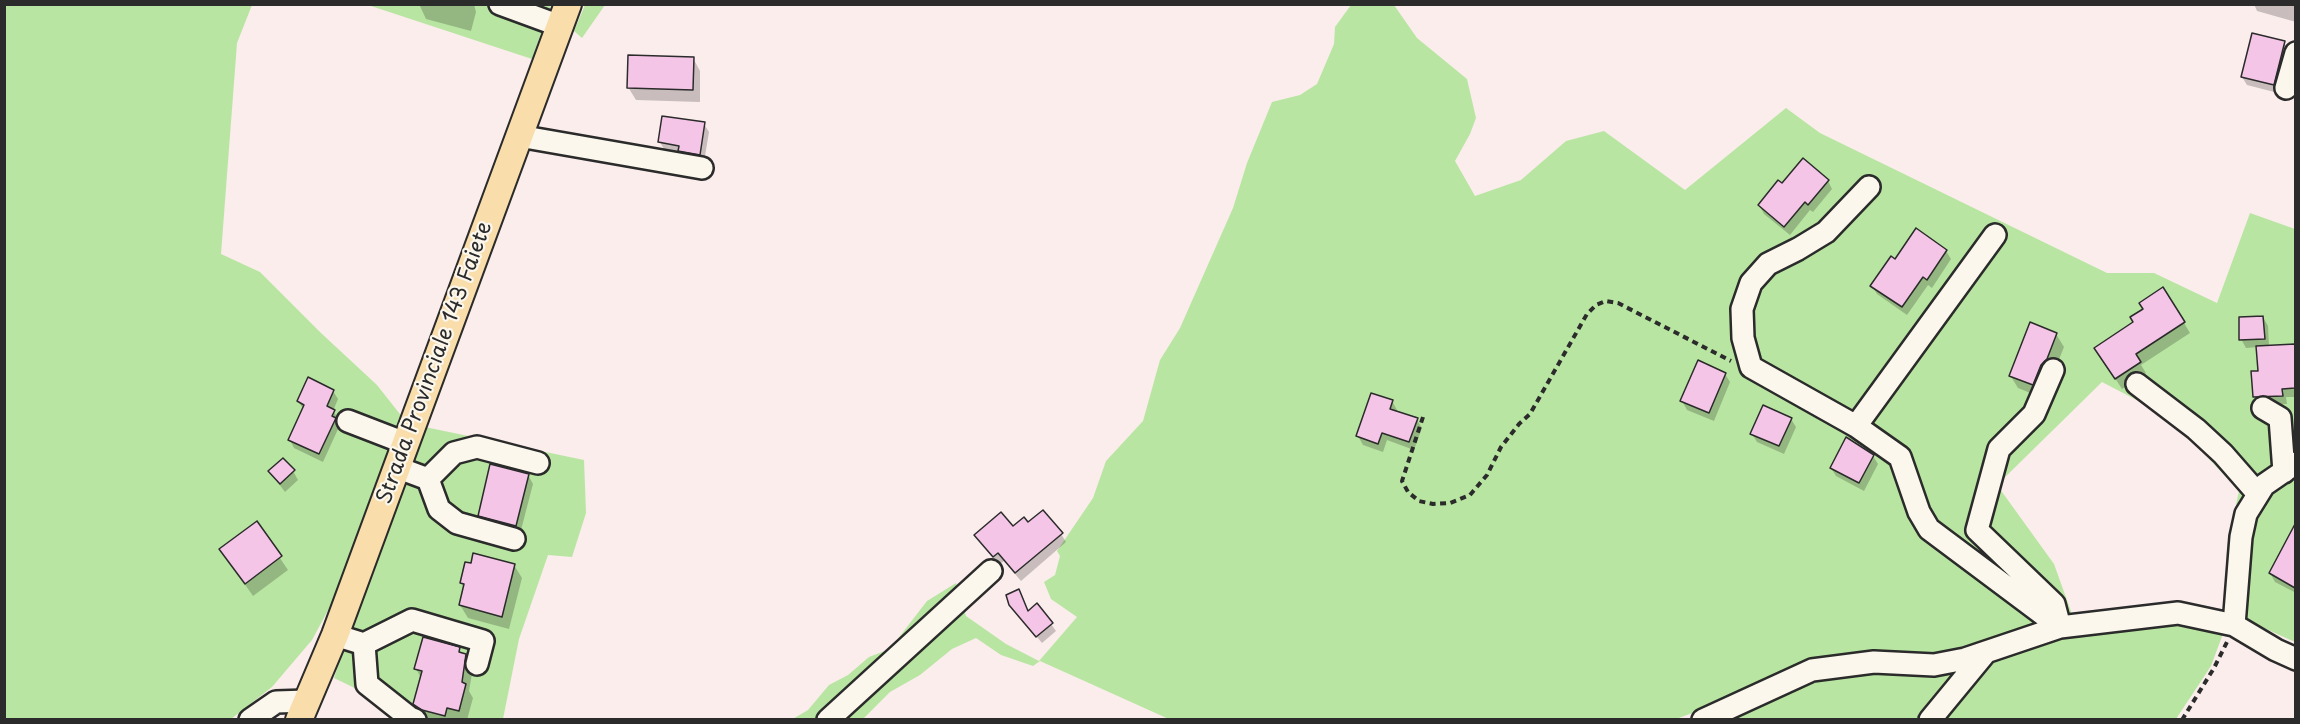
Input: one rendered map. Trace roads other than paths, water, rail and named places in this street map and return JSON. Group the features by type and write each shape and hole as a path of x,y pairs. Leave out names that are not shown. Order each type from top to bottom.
{"main road":[{"name":"Strada Provinciale 143 Faiete","path":"303,710 335,635 564,15"}],"street":[{"path":"500,4 564,15"},
{"path":"2286,88 2295,53"},
{"path":"519,136 702,168"},
{"path":"1869,187 1826,232 1768,264 1751,283 1742,309 1743,338 1751,367 1856,426 1900,457 1919,512 1929,529 2060,627"},
{"path":"1856,426 1995,235"},
{"path":"2053,370 2034,414 1998,449 1977,530 2054,604 2060,627"},
{"path":"2137,384 2196,429 2223,454 2258,494"},
{"path":"2234,625 2241,537 2246,514 2264,485 2290,468 2280,418 2264,408"},
{"path":"348,421 405,443"},
{"path":"428,479 454,453 477,447 538,463"},
{"path":"396,467 428,479 440,509 457,523 514,539"},
{"path":"828,720 991,572"},
{"path":"1703,720 1812,670 1874,662 1934,665 1965,659 2060,627 2178,613 2234,625 2295,659"},
{"path":"335,635 364,644 412,620 483,641 477,664"},
{"path":"364,644 367,684 415,720"},
{"path":"1930,720 1986,652"},
{"path":"250,720 276,702 303,710"}]}
